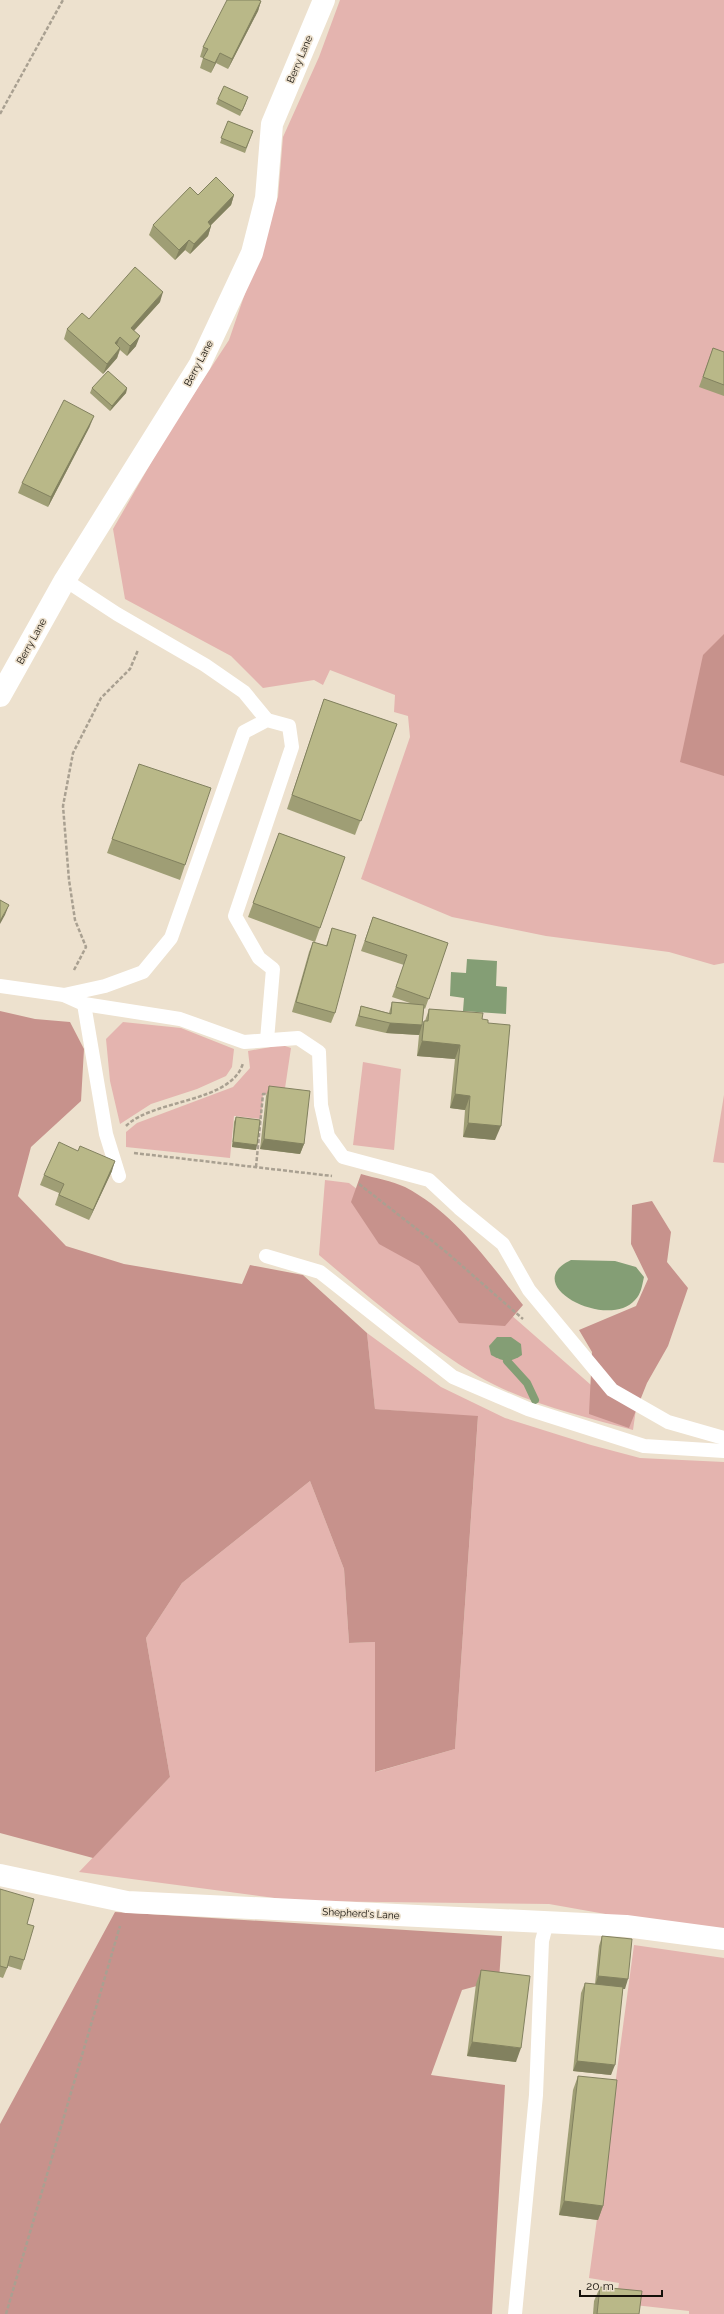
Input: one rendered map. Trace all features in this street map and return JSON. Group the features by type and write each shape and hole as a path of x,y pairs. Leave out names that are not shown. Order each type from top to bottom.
{"street":[{"name":"Berry Lane","path":"0,696 65,580 200,364 252,253 266,198 272,124 324,0"},
{"name":"Shepherd's Lane","path":"0,1875 127,1902 626,1926 724,1940"}],"lane":[{"path":"65,580 205,665 244,692 267,720 289,726 292,747 235,916 258,958 273,969 267,1040"},
{"path":"61,995 105,986 143,972 172,938 244,732 267,720"},
{"path":"0,986 61,995 84,1004 180,1019 244,1042 298,1038 319,1052 321,1105 328,1136 343,1158 429,1180 459,1208 503,1244 529,1290 612,1390 668,1422 724,1438"},
{"path":"84,1004 106,1134 119,1176"},
{"path":"266,1256 320,1272 453,1378 521,1406 644,1446 724,1451"},
{"path":"515,2314 536,2095 542,1941 547,1922"}],"path":[{"path":"0,114 63,0"},
{"path":"61,995 86,947 75,920 69,880 63,813 73,753 101,698 130,669 147,631"},
{"path":"244,1042 243,1065 233,1081 207,1093 142,1115 127,1124 120,1134 112,1151 335,1176"},
{"path":"256,1167 263,1094 277,1095"},
{"path":"357,1183 446,1251 527,1323"},
{"path":"6,2314 127,1902"}],"shaded area":[{"path":"340,0 724,0 724,963 714,965 669,952 546,936 452,917 361,879 410,737 408,716 394,712 395,695 330,670 323,685 314,680 263,688 231,656 125,599 113,529 167,435 229,340 278,197 283,137 319,57"},
{"path":"724,634 724,776 680,762 703,655"},
{"path":"467,959 497,961 496,986 507,987 506,1014 463,1011 464,998 450,996 451,972 466,973"},
{"path":"0,1011 35,1019 70,1022 84,1049 81,1101 31,1147 18,1196 66,1246 124,1264 242,1284 250,1265 303,1275 367,1333 375,1409 478,1416 455,1749 375,1772 375,1642 349,1643 344,1569 310,1481 182,1583 146,1638 170,1777 93,1858 0,1833"},
{"path":"123,1022 181,1028 234,1049 232,1067 226,1076 197,1089 151,1104 120,1124 110,1081 106,1039"},
{"path":"282,1045 291,1048 284,1095 263,1094 261,1119 234,1116 230,1158 126,1147 126,1132 137,1123 233,1087 250,1068 248,1051"},
{"path":"363,1062 401,1069 394,1150 353,1145"},
{"path":"724,1095 724,1163 713,1162"},
{"path":"361,1174 389,1181 405,1187 440,1210 470,1240 523,1305 505,1326 459,1323 419,1266 379,1244 351,1202"},
{"path":"325,1180 349,1183 444,1256 607,1399 636,1409 633,1430 554,1408 514,1394 495,1385 436,1349 377,1303 319,1255"},
{"path":"652,1201 671,1232 667,1262 688,1288 668,1346 647,1383 629,1428 589,1414 592,1352 579,1330 636,1306 648,1279 631,1244 632,1205"},
{"path":"571,1260 615,1261 636,1267 644,1277 639,1295 635,1300 622,1308 606,1310 589,1308 573,1301 561,1292 555,1281 557,1270"},
{"path":"367,1333 441,1387 505,1418 591,1445 640,1458 724,1462 724,1935 549,1904 297,1901 79,1872 170,1777 146,1638 182,1583 310,1481 344,1569 349,1643 375,1642 376,1772 455,1749 478,1417 375,1409"},
{"path":"497,1337 511,1337 521,1344 522,1355 507,1361 491,1355 489,1346"},
{"path":"115,1912 502,1936 499,1980 462,1990 431,2075 505,2085 492,2314 0,2314 0,2124"},
{"path":"634,1945 724,1958 724,2314 689,2314 689,2311 616,2303 619,2283 589,2278"}],"building":[{"path":"227,0 261,1 232,59 220,53 215,63 203,58 208,49 203,47"},
{"path":"224,86 248,97 242,111 218,99"},
{"path":"228,121 253,131 246,148 221,138"},
{"path":"216,177 234,195 208,222 211,226 194,244 189,240 179,250 153,225 190,187 198,195"},
{"path":"135,267 163,292 131,328 140,336 130,346 120,337 115,343 120,348 107,364 67,329 82,313 89,319"},
{"path":"713,348 724,352 724,385 703,377"},
{"path":"108,371 127,388 112,406 92,388"},
{"path":"64,400 94,416 51,497 22,483"},
{"path":"324,699 397,724 361,821 292,795"},
{"path":"139,764 211,788 185,865 112,839"},
{"path":"279,833 345,857 320,928 253,903"},
{"path":"0,900 9,905 0,921"},
{"path":"373,917 448,943 429,999 396,987 407,955 365,941"},
{"path":"332,928 356,935 335,1013 296,1002 313,942 327,946"},
{"path":"392,1002 424,1005 422,1025 390,1023 359,1016 361,1006 391,1014"},
{"path":"429,1009 483,1013 482,1019 488,1020 488,1023 510,1025 501,1126 468,1123 470,1096 455,1094 460,1045 422,1041 424,1021 428,1021"},
{"path":"269,1086 310,1091 304,1144 264,1139"},
{"path":"236,1117 260,1120 257,1145 233,1142"},
{"path":"59,1142 78,1151 80,1146 115,1161 93,1210 59,1195 64,1184 44,1175"},
{"path":"0,1889 34,1899 27,1924 34,1926 24,1960 10,1956 7,1968 0,1966"},
{"path":"602,1936 632,1939 628,1979 598,1976"},
{"path":"481,1970 530,1976 521,2048 472,2042"},
{"path":"585,1983 623,1987 615,2065 577,2061"},
{"path":"578,2076 617,2080 603,2206 564,2201"},
{"path":"600,2287 642,2291 639,2314 597,2314"}],"waterway":[{"path":"507,1361 527,1383 535,1400"}]}
